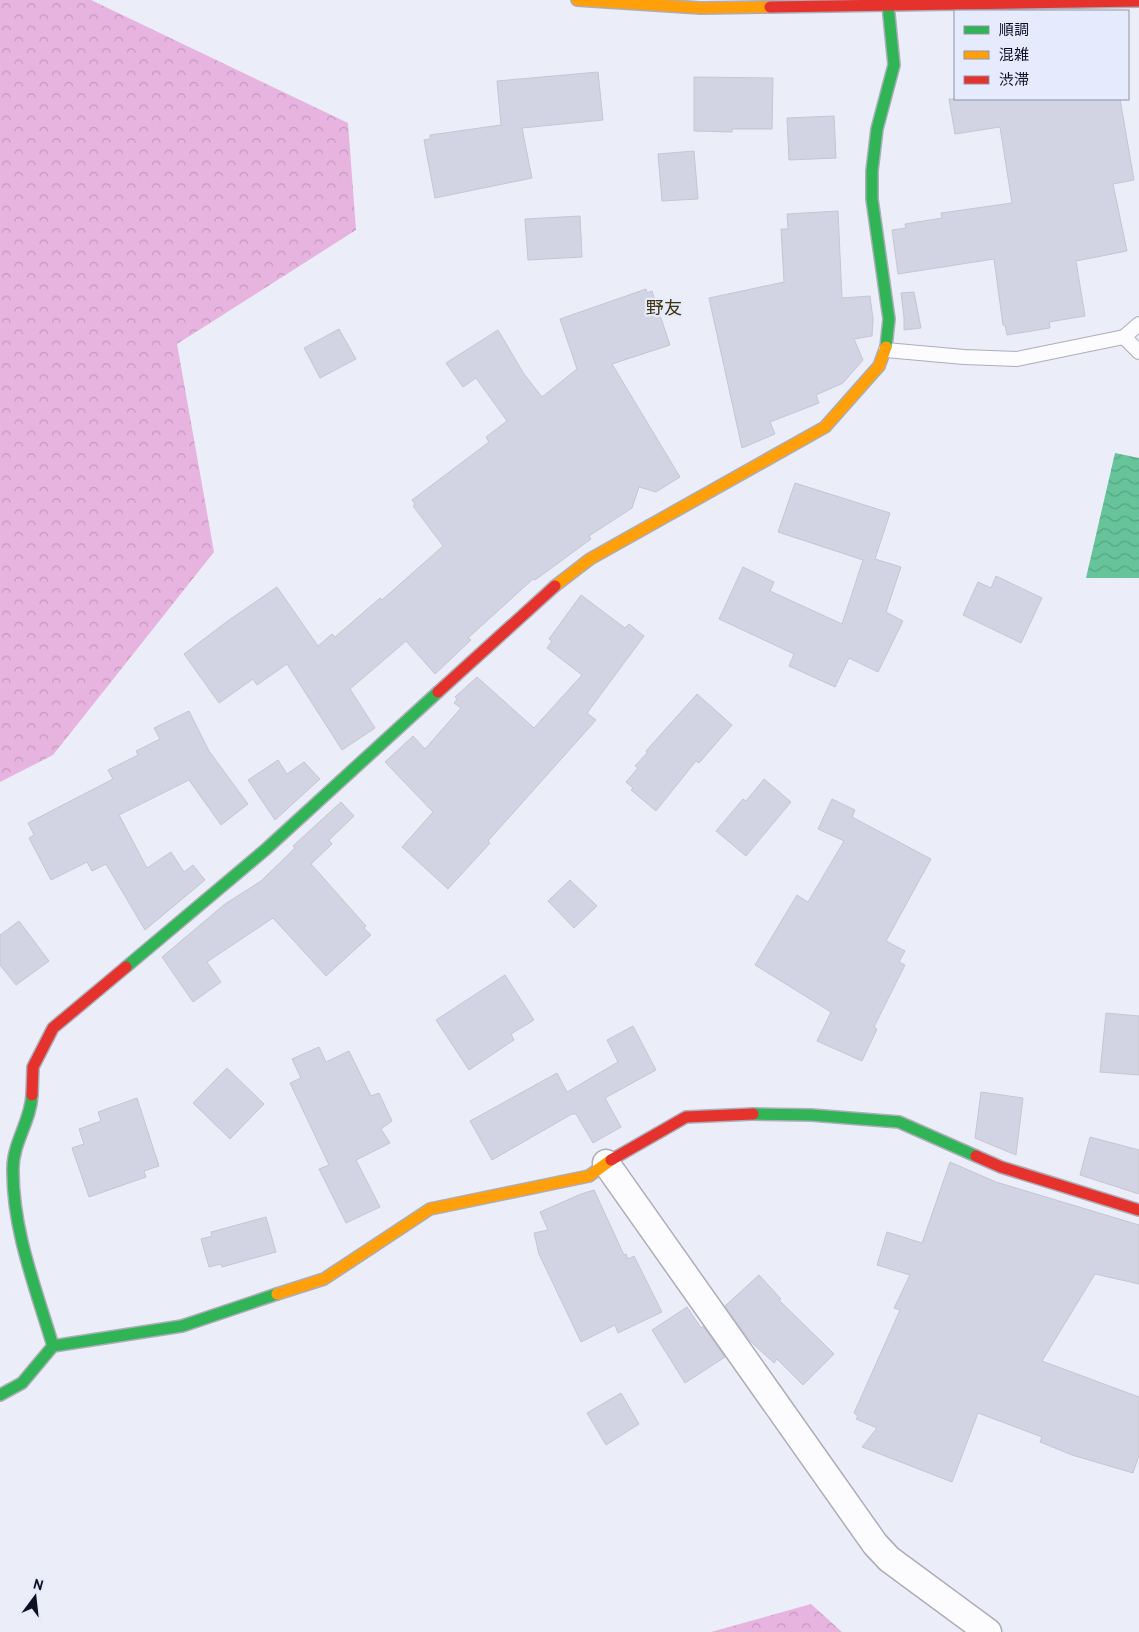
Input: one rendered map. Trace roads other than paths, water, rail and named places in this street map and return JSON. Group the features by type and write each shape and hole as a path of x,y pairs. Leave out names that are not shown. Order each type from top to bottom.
{"street":[{"path":"577,0 701,8 1139,1"},
{"path":"52,1346 22,1240 13,1168 16,1148 32,1101 33,1067 53,1028 265,850 493,644 546,593 590,559 825,427 879,366 886,350 889,318 872,199 872,171 877,129 894,65 888,5"},
{"path":"0,1395 22,1383 52,1346 182,1326 324,1279 430,1209 588,1176 606,1163 686,1118 733,1114 811,1115 899,1122 1001,1167 1139,1210"},
{"path":"606,1163 874,1544 889,1559 988,1632"}],"lane":[{"path":"886,350 1017,359 1124,337 1139,324"},
{"path":"1124,337 1139,352"}],"water":[{"path":"1115,453 1139,458 1139,578 1086,578"}],"district":[{"name":"野友","path":"664,309"}]}
